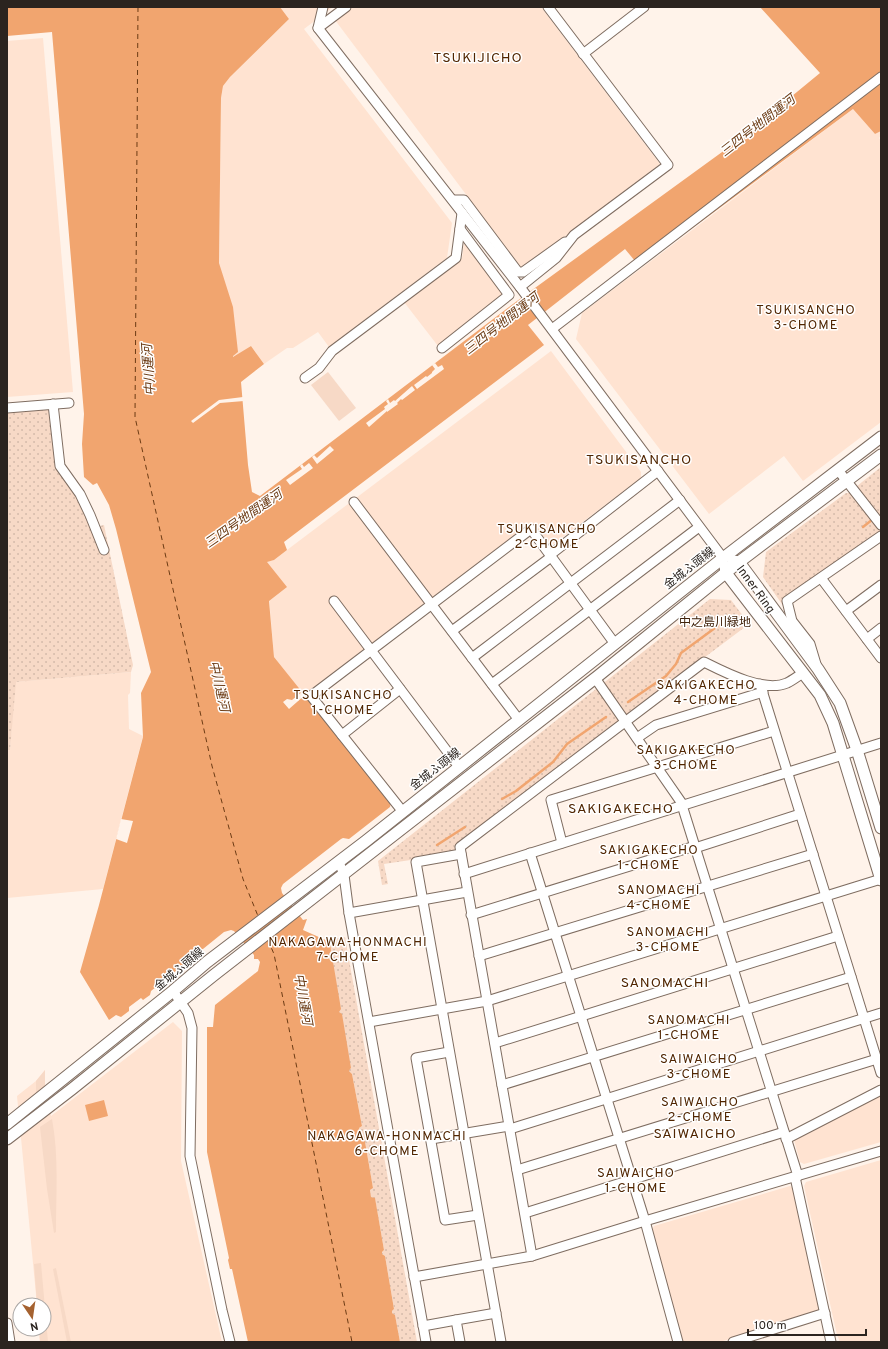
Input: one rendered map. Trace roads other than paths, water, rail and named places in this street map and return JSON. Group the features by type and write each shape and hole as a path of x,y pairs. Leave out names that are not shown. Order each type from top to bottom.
{"main road":[{"name":"金城ふ頭線","path":"7,1124 207,962 339,862 723,558 881,437"},
{"path":"7,1139 214,975 323,892 596,678 739,562 881,455"},
{"name":"Inner Ring","path":"881,828 857,750 840,703 818,669 739,562 723,558 726,573 820,695 827,708 881,880"}],"street":[{"path":"318,28 323,7"},
{"path":"318,28 346,7"},
{"path":"453,200 464,200 518,272 523,272 668,165 548,7"},
{"path":"583,54 644,7"},
{"path":"318,28 520,287 723,558"},
{"path":"552,329 881,77"},
{"path":"305,378 319,368 332,352 456,258 462,213"},
{"path":"442,348 509,296 460,230"},
{"path":"520,287 556,258 574,235"},
{"path":"7,408 69,403"},
{"path":"54,404 60,466 80,494 104,550"},
{"path":"838,470 881,525"},
{"path":"452,631 658,471"},
{"path":"472,658 680,500"},
{"path":"354,502 519,720"},
{"path":"492,684 700,526"},
{"path":"403,812 311,696 531,528 615,644"},
{"path":"818,669 810,644 792,621 787,601 881,536"},
{"path":"821,578 881,658"},
{"path":"846,611 881,585"},
{"path":"334,601 459,767"},
{"path":"867,639 881,628"},
{"path":"532,1256 460,847 704,662 727,674 762,688"},
{"path":"637,738 656,725 762,688 786,683 803,673"},
{"path":"596,678 681,802 785,1136 796,1176 831,1342"},
{"path":"762,688 774,731 881,1073"},
{"path":"342,735 400,689"},
{"path":"551,800 774,731"},
{"path":"464,874 881,743"},
{"path":"539,787 551,800 562,843"},
{"path":"471,915 800,814"},
{"path":"530,853 645,1221 678,1342"},
{"path":"461,854 416,862 501,1342"},
{"path":"479,956 813,854"},
{"path":"339,862 344,875 349,912 426,1342"},
{"path":"369,1022 487,1001 881,880"},
{"path":"349,912 467,892"},
{"path":"495,1043 838,936"},
{"path":"502,1085 851,977"},
{"path":"173,991 188,1013 192,1028 191,1163 230,1342"},
{"path":"431,1139 510,1128 607,1099 881,1012"},
{"path":"449,1052 416,1058 445,1220 478,1214"},
{"path":"517,1170 877,1059"},
{"path":"525,1213 632,1180 785,1136 881,1090"},
{"path":"414,1277 532,1256 881,1151"},
{"path":"423,1326 496,1313"},
{"path":"733,1342 825,1313"},
{"path":"456,1320 460,1342"},
{"path":"7,1323 9,1340"}],"water":[{"path":"7,7 280,7 289,19 230,77 223,86 221,98 219,263 233,307 238,352 233,357 251,346 264,364 241,382 248,465 252,492 260,496 517,301 740,139 820,73 760,7 881,7 881,131 875,134 853,109 640,267 625,249 528,325 544,345 284,542 287,550 274,560 267,562 287,587 269,601 274,657 391,803 390,807 349,839 341,839 283,884 281,888 282,893 303,920 307,919 303,930 330,942 331,951 329,954 332,956 341,1009 339,1012 342,1014 351,1068 349,1071 352,1074 362,1126 359,1128 360,1134 364,1136 373,1188 370,1190 371,1197 375,1198 384,1250 382,1254 385,1256 394,1309 392,1313 395,1315 400,1342 248,1342 232,1269 230,1269 228,1260 229,1258 207,1152 207,1027 213,1027 215,1005 258,971 260,962 258,959 254,959 254,955 234,931 231,930 224,932 151,991 150,995 143,1000 141,998 129,1007 129,1011 121,1017 116,1015 109,1020 80,972 143,737 141,693 151,672 109,505 97,483 93,485 84,477 82,444 84,414 52,32 7,36"},
{"path":"104,1100 108,1116 89,1121 85,1105"}],"waterway":[{"path":"863,527 873,519"},
{"path":"628,702 666,676 676,664 681,653 719,625 737,621"},
{"path":"502,799 516,791 553,762 567,744 606,717"},
{"path":"437,845 465,827"}],"district":[{"name":"TSUKIJICHO","path":"478,57"},
{"name":"TSUKISANCHO 3-CHOME","path":"806,316"},
{"name":"TSUKISANCHO","path":"639,459"},
{"name":"TSUKISANCHO 2-CHOME","path":"547,536"},
{"name":"SAKIGAKECHO 4-CHOME","path":"706,692"},
{"name":"TSUKISANCHO 1-CHOME","path":"343,702"},
{"name":"SAKIGAKECHO 3-CHOME","path":"686,756"},
{"name":"SAKIGAKECHO","path":"621,808"},
{"name":"SAKIGAKECHO 1-CHOME","path":"649,856"},
{"name":"SANOMACHI 4-CHOME","path":"659,896"},
{"name":"SANOMACHI 3-CHOME","path":"668,938"},
{"name":"NAKAGAWA-HONMACHI 7-CHOME","path":"348,948"},
{"name":"SANOMACHI","path":"665,982"},
{"name":"SANOMACHI 1-CHOME","path":"689,1026"},
{"name":"SAIWAICHO 3-CHOME","path":"699,1066"},
{"name":"SAIWAICHO 2-CHOME","path":"700,1108"},
{"name":"SAIWAICHO","path":"695,1133"},
{"name":"NAKAGAWA-HONMACHI 6-CHOME","path":"387,1142"},
{"name":"SAIWAICHO 1-CHOME","path":"636,1180"}],"water label":[{"name":"三四号地間運河","path":"757,125"},
{"name":"三四号地間運河","path":"501,323"},
{"name":"中川運河","path":"148,370"},
{"name":"三四号地間運河","path":"243,518"},
{"name":"中川運河","path":"220,686"},
{"name":"中川運河","path":"304,999"}],"park label":[{"name":"中之島川緑地","path":"715,622"}]}
